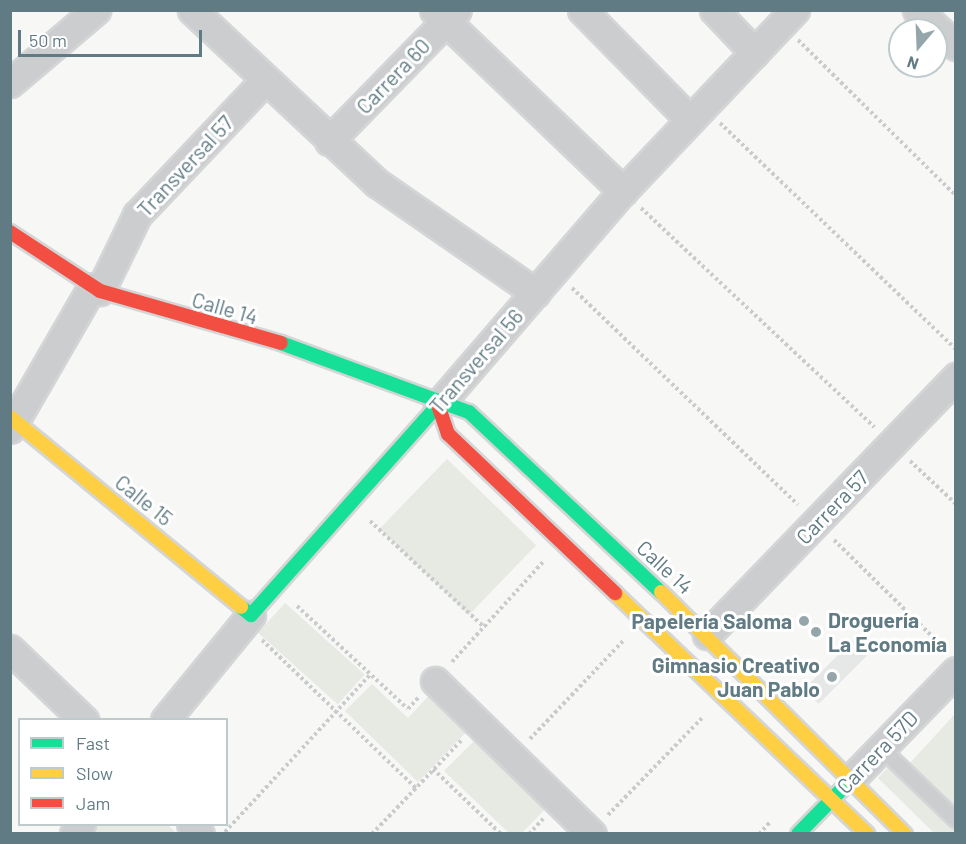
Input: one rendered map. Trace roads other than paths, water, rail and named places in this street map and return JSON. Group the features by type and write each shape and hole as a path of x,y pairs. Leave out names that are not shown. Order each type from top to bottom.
{"street":[{"path":"10,83 96,10"},
{"path":"192,10 329,141 424,218 536,292"},
{"path":"582,10 697,113"},
{"path":"714,10 756,53"},
{"path":"917,10 956,46"},
{"path":"445,14 623,191"},
{"name":"Carrera 60","path":"329,141 445,14"},
{"name":"Transversal 56","path":"167,718 247,619 438,405 623,191 789,18"},
{"name":"Transversal 57","path":"12,422 96,289 137,215 265,80"},
{"name":"Calle 14","path":"10,232 96,289 330,357 438,405 468,412 707,635 852,778 905,834"},
{"name":"Carrera 57","path":"707,635 956,377"},
{"path":"438,405 448,435 867,834"},
{"name":"Calle 15","path":"12,422 247,619"},
{"path":"10,649 82,718"},
{"name":"Carrera 57D","path":"798,834 956,671"},
{"path":"435,681 591,833"}],"lane":[{"path":"881,748 956,820"}],"place":[{"name":"Papelería Saloma","path":"804,621"},
{"name":"Droguería La Economía","path":"816,632"},
{"name":"Gimnasio Creativo Juan Pablo","path":"832,677"}]}
